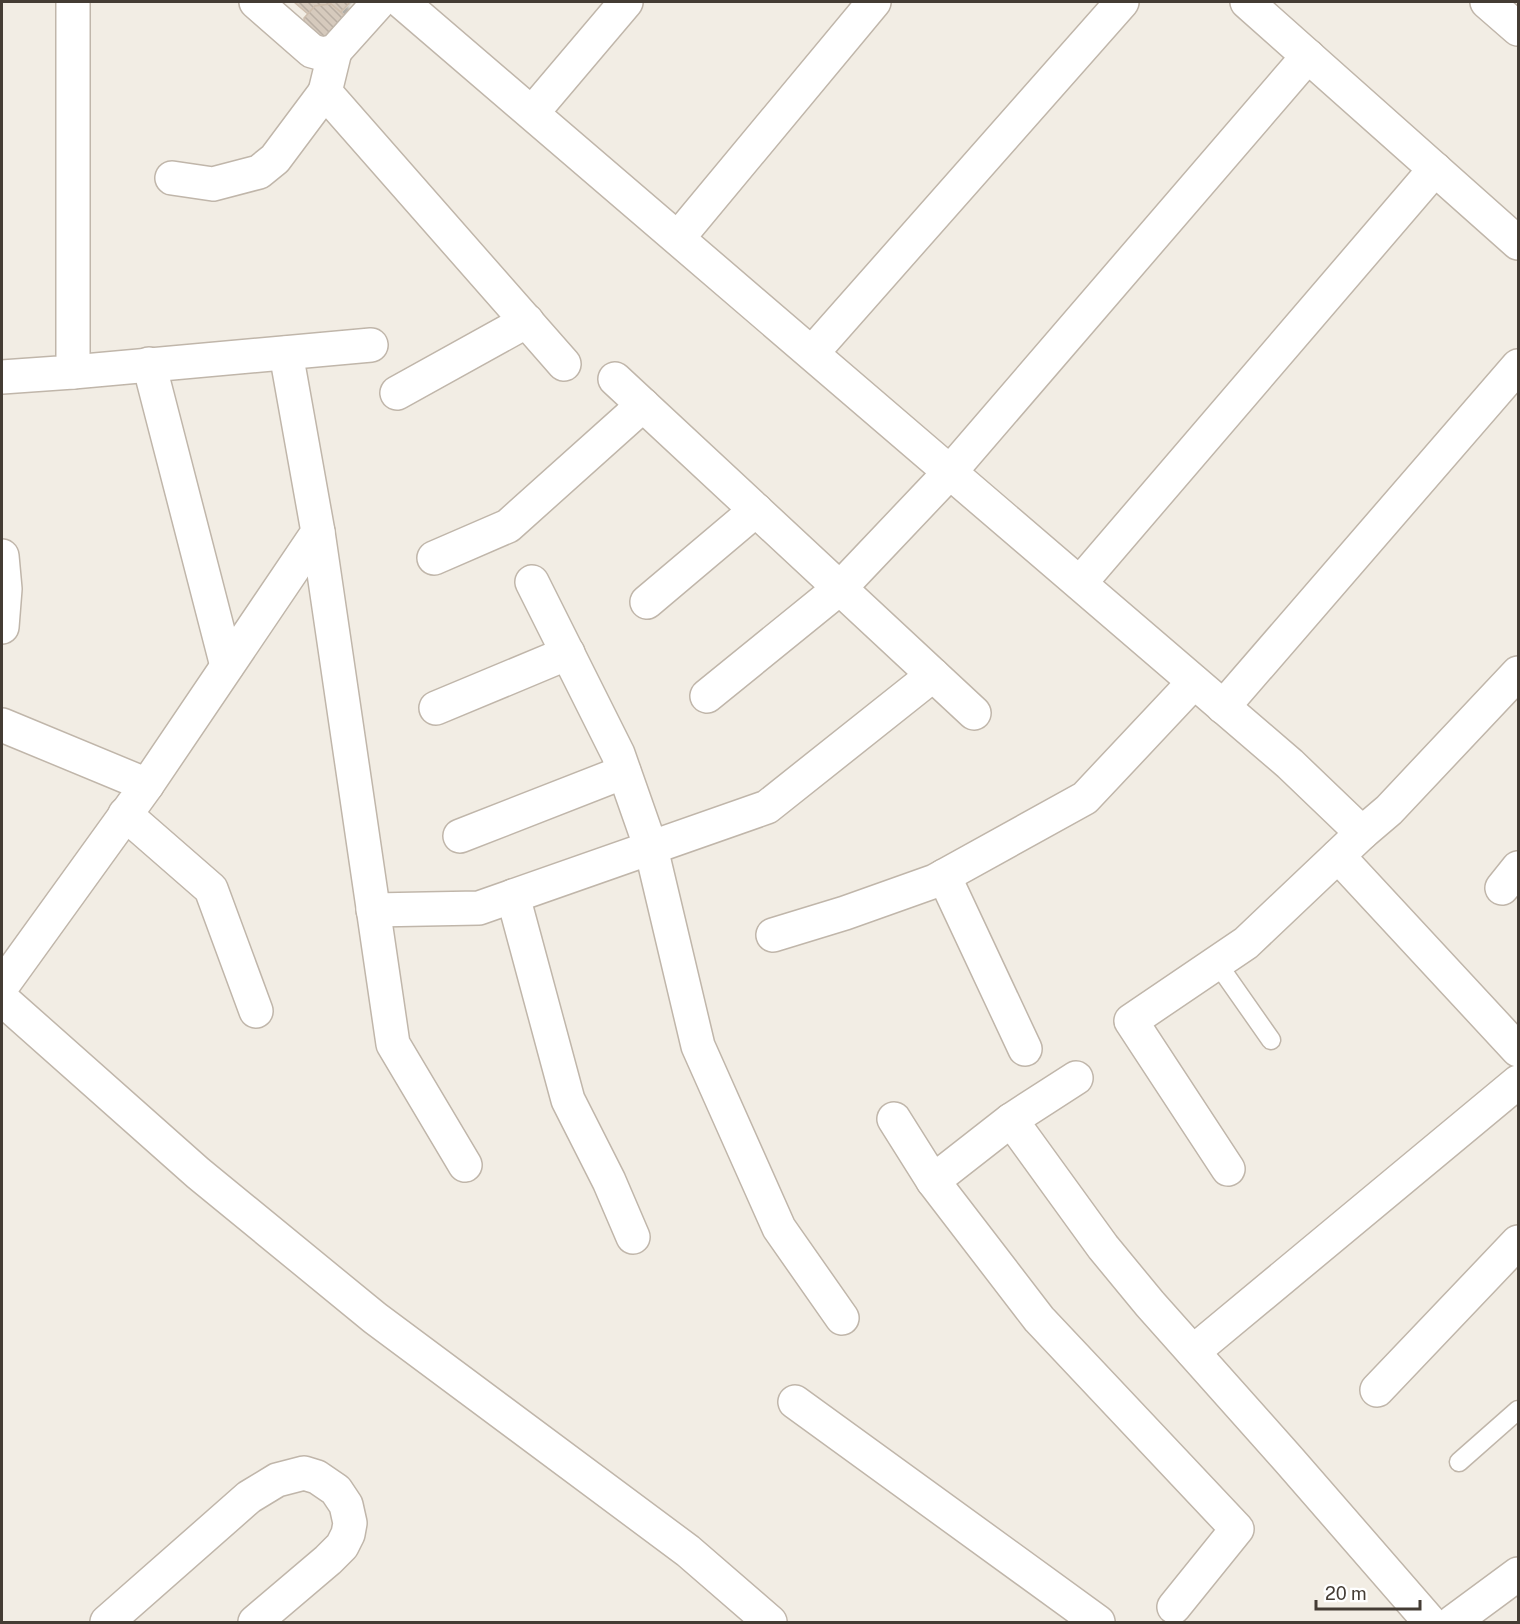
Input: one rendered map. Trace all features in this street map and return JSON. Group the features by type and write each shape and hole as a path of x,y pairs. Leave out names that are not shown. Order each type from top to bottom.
{"street":[{"path":"73,2 73,372"},
{"path":"256,2 312,51 323,54 335,51"},
{"path":"172,178 213,184 259,172 275,159 325,92 335,51 379,2"},
{"path":"402,2 1290,764 1362,833"},
{"path":"532,113 626,2"},
{"path":"678,238 874,2"},
{"path":"812,353 1122,2"},
{"path":"1247,2 1518,243"},
{"path":"1487,2 1518,29"},
{"path":"707,696 840,588 950,472 1308,56"},
{"path":"325,92 564,364"},
{"path":"1080,583 1435,169"},
{"path":"397,393 527,321"},
{"path":"2,377 371,345"},
{"path":"286,352 318,532 393,1044 465,1165"},
{"path":"149,364 227,666"},
{"path":"1223,707 1518,366"},
{"path":"615,379 974,713"},
{"path":"434,558 507,526 643,405"},
{"path":"647,602 756,510"},
{"path":"2,986 147,784 318,532"},
{"path":"2,556 5,589 2,627"},
{"path":"532,582 618,754 651,848 698,1046 779,1228 842,1318"},
{"path":"436,708 568,653"},
{"path":"1228,1169 1131,1021 1246,943 1389,810 1518,673"},
{"path":"373,910 479,908 767,807 933,675"},
{"path":"773,935 845,913 935,881 1085,798 1194,682"},
{"path":"2,725 147,784"},
{"path":"460,836 624,772"},
{"path":"125,814 211,890 256,1011"},
{"path":"1338,856 1518,1050"},
{"path":"944,876 1025,1049"},
{"path":"513,896 568,1100 609,1181 633,1237"},
{"path":"2,999 198,1173 375,1318 688,1551 770,1623"},
{"path":"933,1181 1011,1120 1076,1078"},
{"path":"1193,1352 1518,1082"},
{"path":"894,1119 933,1181 1040,1319 1237,1529 1174,1608"},
{"path":"1011,1120 1103,1247 1150,1304 1430,1623"},
{"path":"1377,1390 1518,1242"},
{"path":"795,1402 1098,1623"},
{"path":"107,1623 249,1497 277,1480 304,1473 317,1477 336,1490 346,1505 350,1523 348,1534 342,1546 255,1623"},
{"path":"1453,1623 1518,1574"}],"lane":[{"path":"1217,963 1270,1040"},
{"path":"1459,1462 1518,1410"}],"building":[{"path":"294,2 350,2 341,12 331,4 315,6 308,14"},
{"path":"331,4 345,16 318,47 305,35 304,18 315,6"}]}
